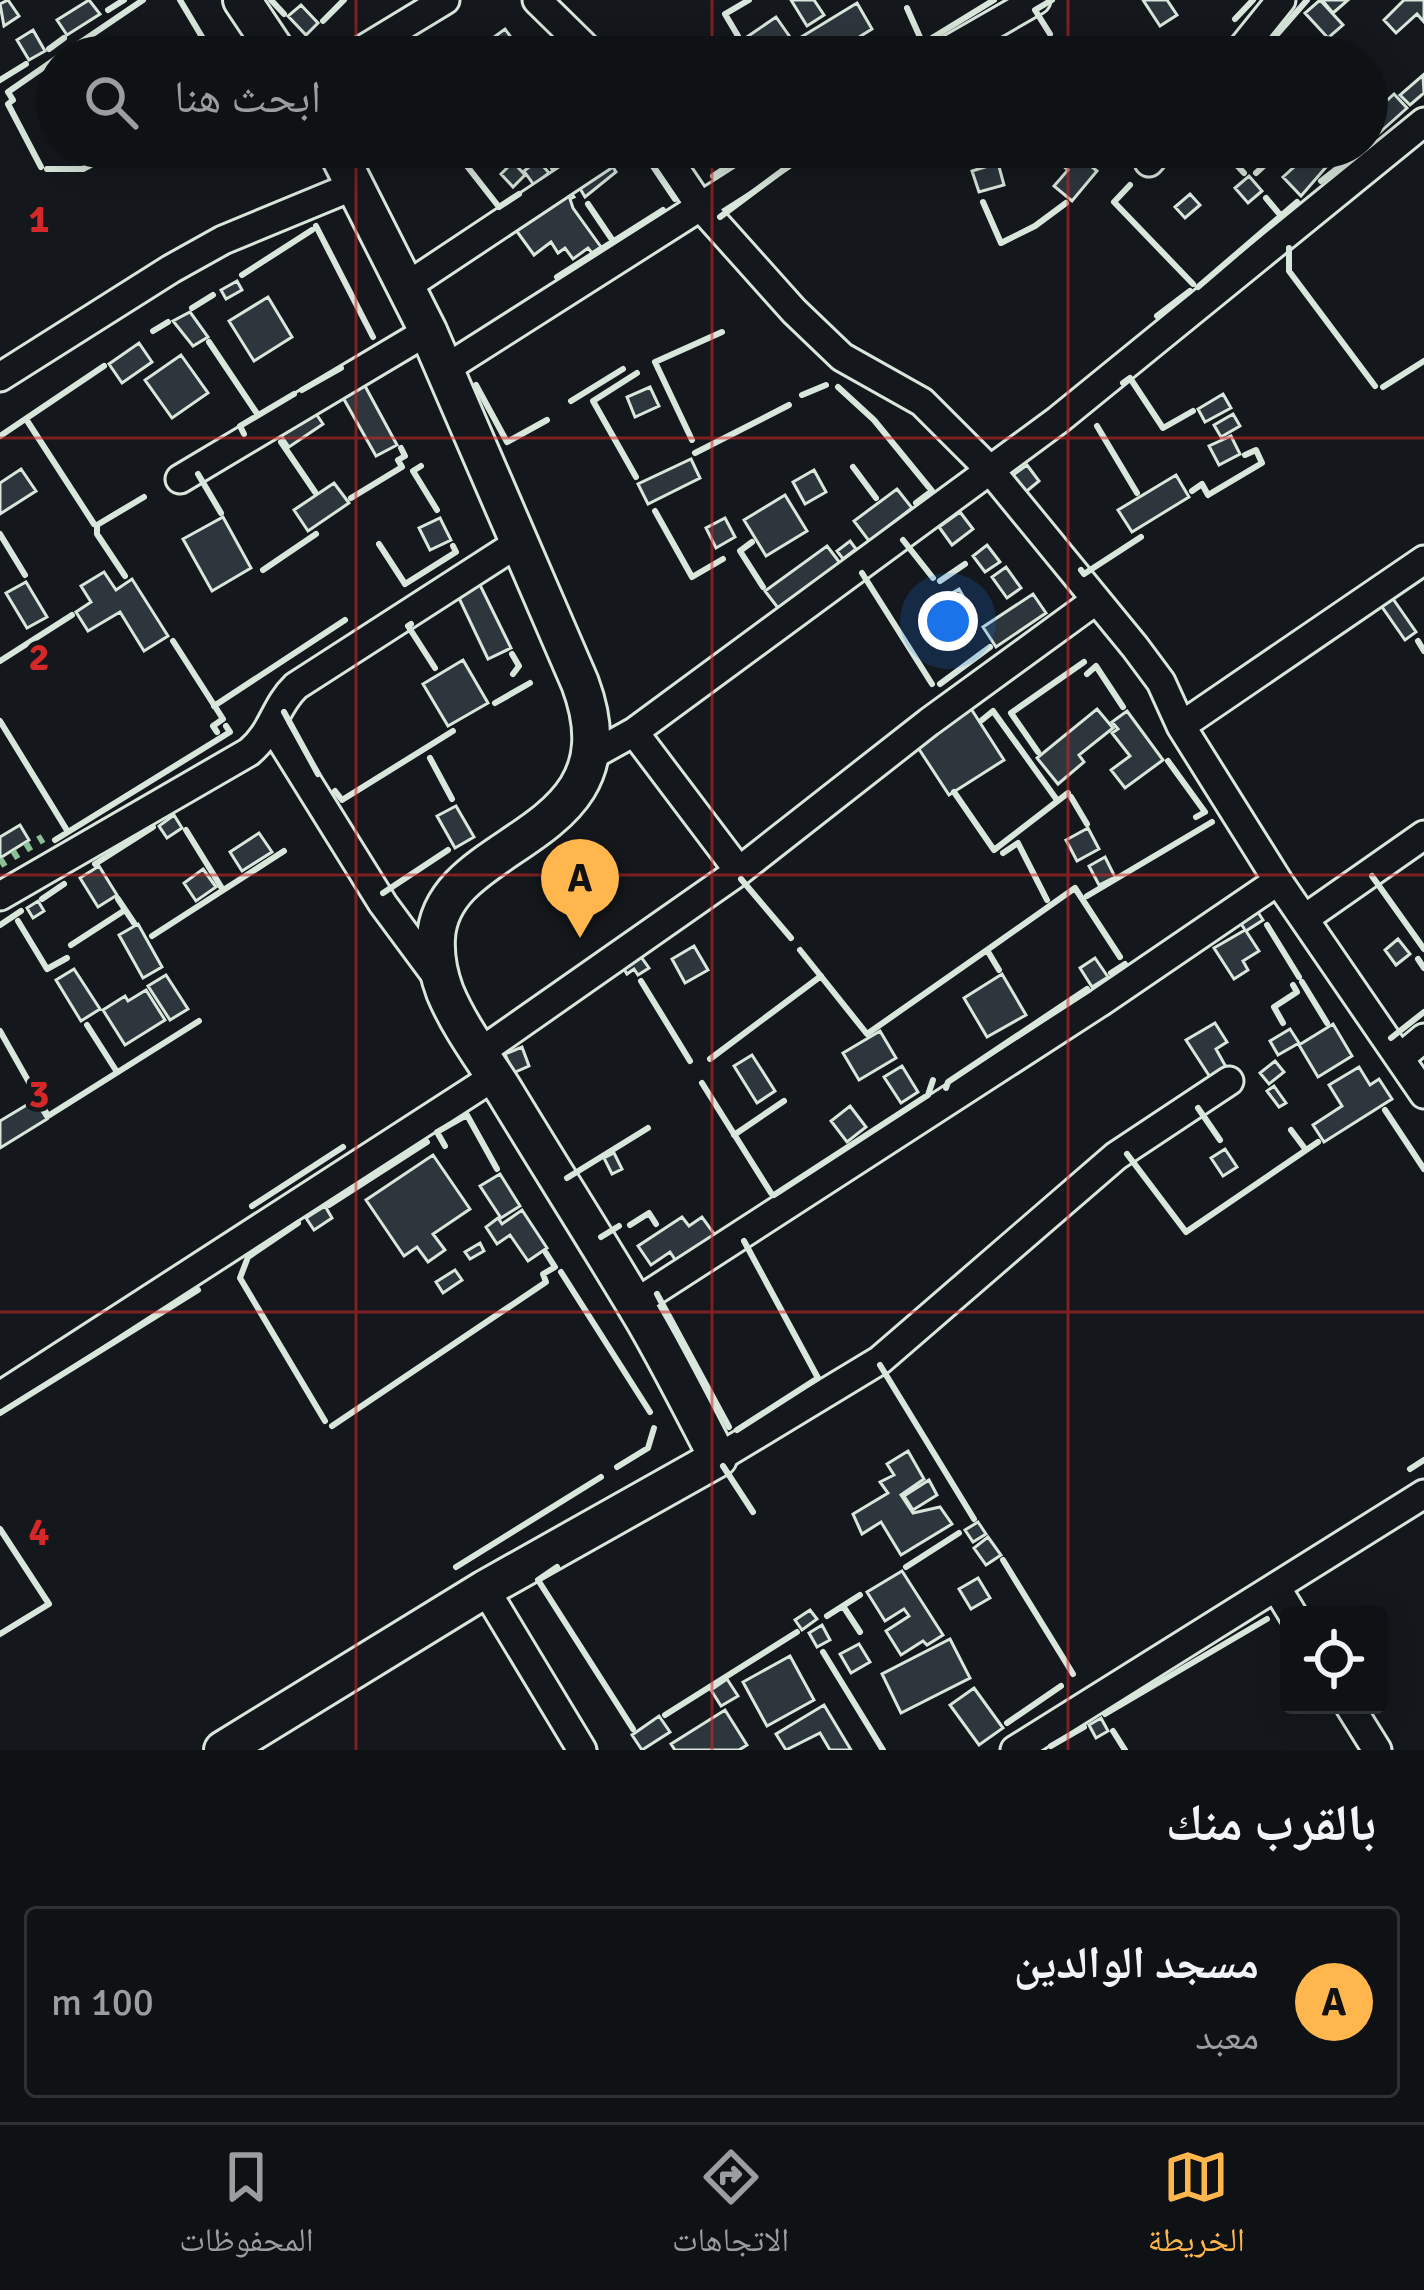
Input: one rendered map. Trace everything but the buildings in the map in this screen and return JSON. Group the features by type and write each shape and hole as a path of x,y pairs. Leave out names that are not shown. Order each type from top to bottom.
{"street":[{"path":"242,0 266,36"},
{"path":"386,36 445,0"},
{"path":"537,0 574,36"},
{"path":"973,36 1036,0"},
{"path":"1252,36 1281,0"},
{"path":"1388,152 1424,122"},
{"path":"347,168 407,286 521,541 585,695 591,727 589,757 580,784 563,806 461,886 443,910 436,937 442,984"},
{"path":"407,286 584,168"},
{"path":"674,168 700,206 820,337 842,357 922,403 990,470 1161,682 1181,726 1278,881 1424,1094"},
{"path":"445,369 761,168"},
{"path":"589,757 634,733 990,470 1161,340 1369,168"},
{"path":"0,376 206,250 356,185"},
{"path":"181,479 428,331"},
{"path":"0,896 249,752 273,727 285,696 296,686 521,541"},
{"path":"1181,726 1424,560"},
{"path":"0,1396 487,1065 929,722 1095,601"},
{"path":"273,727 397,925 442,984 634,1304 718,1458"},
{"path":"634,733 739,871"},
{"path":"1304,919 1424,835"},
{"path":"634,1304 1099,1003 1278,881"},
{"path":"1400,1058 1424,1038"},
{"path":"223,1750 484,1589 718,1458 880,1360 1116,1156 1229,1081"},
{"path":"1015,1750 1424,1494"},
{"path":"1276,1587 1288,1606"},
{"path":"484,1589 583,1750"},
{"path":"1355,1714 1377,1750"}],"hedge":[{"path":"0,864 43,838"}],"wall":[{"path":"108,10 124,0"},
{"path":"90,36 143,0"},
{"path":"180,0 201,36"},
{"path":"271,0 284,14"},
{"path":"323,21 344,0"},
{"path":"738,36 725,14 749,0"},
{"path":"935,36 994,0"},
{"path":"1050,34 1035,10 1052,0"},
{"path":"1235,19 1253,0"},
{"path":"1276,36 1307,0"},
{"path":"907,8 919,36"},
{"path":"0,80 26,64"},
{"path":"36,73 8,92 13,100 8,104 36,157"},
{"path":"47,169 85,168"},
{"path":"468,168 499,207 519,194"},
{"path":"654,168 675,199"},
{"path":"713,176 725,168"},
{"path":"720,217 786,168"},
{"path":"1239,168 1244,173"},
{"path":"1256,173 1261,168"},
{"path":"1321,181 1338,168"},
{"path":"1130,185 1114,202 1193,284"},
{"path":"1266,198 1281,216"},
{"path":"983,202 1001,243 1066,203"},
{"path":"1198,287 1297,202"},
{"path":"588,204 613,241"},
{"path":"557,277 663,210"},
{"path":"316,226 373,337"},
{"path":"242,275 312,230"},
{"path":"1289,248 1289,271 1375,386"},
{"path":"1157,316 1190,291"},
{"path":"192,308 213,295"},
{"path":"153,331 168,322"},
{"path":"692,440 655,362 722,332"},
{"path":"209,342 258,415"},
{"path":"1383,387 1424,361"},
{"path":"0,436 104,366"},
{"path":"302,390 341,368"},
{"path":"571,401 623,369"},
{"path":"636,477 593,401 637,373"},
{"path":"1123,383 1130,378 1163,428 1193,411"},
{"path":"476,385 507,442 547,420"},
{"path":"802,395 826,385"},
{"path":"838,387 874,420 932,491 916,503"},
{"path":"244,434 240,426 294,394"},
{"path":"695,453 789,405"},
{"path":"26,419 94,524"},
{"path":"1097,426 1137,493"},
{"path":"281,442 315,492"},
{"path":"351,498 402,467 398,460 405,456 401,448"},
{"path":"1192,491 1202,484 1208,495 1262,463 1256,450 1245,455"},
{"path":"421,466 413,471 437,510"},
{"path":"853,467 876,498"},
{"path":"198,474 221,513"},
{"path":"125,576 97,534 97,525 144,497"},
{"path":"655,511 692,577 723,559"},
{"path":"0,534 25,575"},
{"path":"263,570 316,534"},
{"path":"1081,570 1084,574 1141,537"},
{"path":"903,540 933,578"},
{"path":"752,542 740,551 763,587"},
{"path":"379,544 405,584 456,552 453,546"},
{"path":"940,581 965,564"},
{"path":"862,573 932,684"},
{"path":"0,661 72,615"},
{"path":"214,706 345,620"},
{"path":"411,624 435,668"},
{"path":"173,641 223,719 213,726 217,732"},
{"path":"1418,641 1424,651"},
{"path":"940,684 990,647"},
{"path":"512,654 519,666 513,674"},
{"path":"1038,752 1011,713 1084,662"},
{"path":"1087,674 1096,666 1123,707"},
{"path":"495,703 530,683"},
{"path":"982,720 993,711 1057,800"},
{"path":"284,712 318,774"},
{"path":"0,721 68,832"},
{"path":"55,840 230,732 226,726"},
{"path":"335,791 342,800 453,731"},
{"path":"430,758 452,799"},
{"path":"1168,761 1205,812 1196,817"},
{"path":"954,792 994,850 1068,793"},
{"path":"1071,797 1087,824"},
{"path":"1087,896 1212,822"},
{"path":"95,864 153,827"},
{"path":"186,830 223,890"},
{"path":"1003,853 1018,843 1047,900"},
{"path":"383,893 448,850"},
{"path":"152,936 284,851"},
{"path":"1372,876 1424,949"},
{"path":"741,879 791,938"},
{"path":"42,899 64,884"},
{"path":"999,970 987,950 1075,888 1120,957"},
{"path":"118,899 134,923"},
{"path":"71,945 125,910"},
{"path":"0,925 21,911"},
{"path":"18,921 47,969 67,958"},
{"path":"1267,925 1299,977"},
{"path":"800,950 867,1034 987,950"},
{"path":"1418,959 1424,968"},
{"path":"1111,973 1125,964"},
{"path":"710,1059 821,976"},
{"path":"641,981 690,1061"},
{"path":"1302,982 1327,1023"},
{"path":"1283,1023 1274,1007 1297,992 1293,985"},
{"path":"946,1088 948,1082 1087,989"},
{"path":"1391,1038 1424,1012"},
{"path":"0,1031 48,1116 199,1021"},
{"path":"87,1025 117,1072"},
{"path":"774,1195 928,1095 933,1080"},
{"path":"702,1083 771,1193"},
{"path":"734,1135 784,1101"},
{"path":"1198,1108 1220,1140"},
{"path":"1385,1110 1424,1169"},
{"path":"445,1146 437,1132 467,1115 497,1169"},
{"path":"567,1178 648,1128"},
{"path":"1291,1130 1306,1150"},
{"path":"329,1205 427,1142"},
{"path":"1127,1154 1186,1232 1318,1142"},
{"path":"252,1206 343,1147"},
{"path":"630,1225 649,1213 656,1224"},
{"path":"298,1223 248,1257 240,1278 325,1421"},
{"path":"601,1237 619,1226"},
{"path":"737,1430 818,1378 744,1241"},
{"path":"332,1426 546,1282 543,1274 555,1267 546,1253"},
{"path":"561,1272 650,1412"},
{"path":"0,1413 198,1290"},
{"path":"657,1294 729,1427"},
{"path":"880,1365 974,1519"},
{"path":"617,1467 648,1448 654,1428"},
{"path":"1410,1469 1424,1460"},
{"path":"723,1466 753,1512"},
{"path":"456,1567 601,1477"},
{"path":"0,1529 49,1604 0,1634"},
{"path":"906,1567 959,1533"},
{"path":"1003,1560 1073,1674"},
{"path":"557,1567 538,1580 633,1729"},
{"path":"827,1616 860,1595"},
{"path":"843,1606 860,1632"},
{"path":"1105,1714 1267,1619"},
{"path":"665,1715 797,1632"},
{"path":"823,1652 883,1750"},
{"path":"1007,1723 1061,1686"},
{"path":"1051,1746 1084,1727"},
{"path":"1113,1731 1125,1750"}],"place":[{"name":"مسجد الوالدين","path":"580,938"}]}
